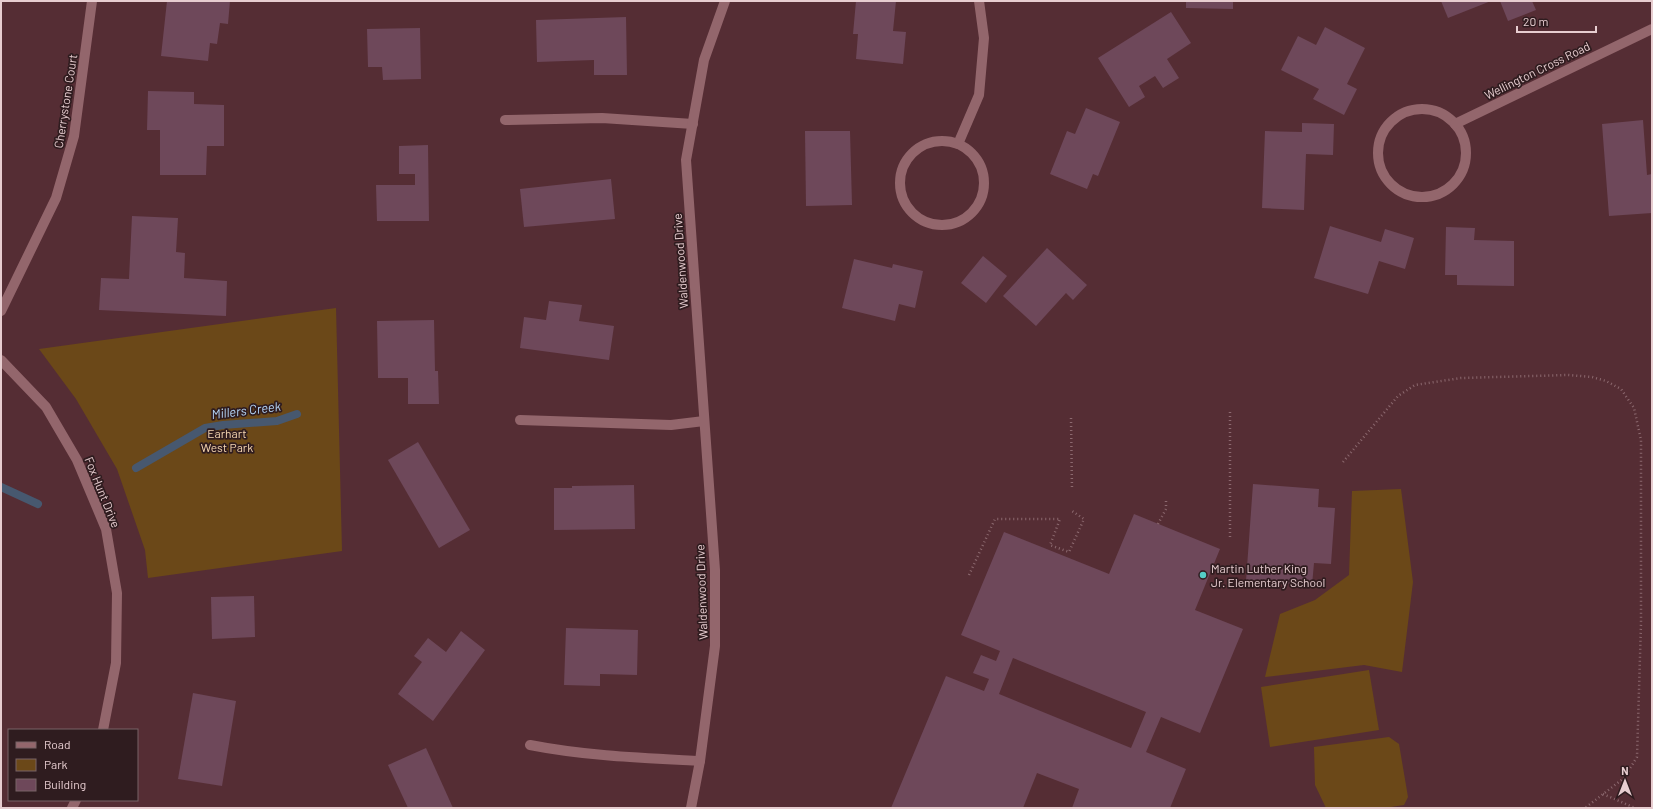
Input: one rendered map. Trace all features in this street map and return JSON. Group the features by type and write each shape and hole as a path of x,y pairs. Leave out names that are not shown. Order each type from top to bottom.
{"street":[{"name":"Cherrystone Court","path":"1,311 58,191 74,136 92,1"},
{"name":"Waldenwood Drive","path":"691,808 700,761 715,646 715,570 686,160 704,60 725,1"},
{"path":"958,144 979,95 984,38 979,1"},
{"name":"Wellington Cross Road","path":"1455,124 1652,29"},
{"path":"1417,109 1432,110 1445,115 1455,124 1463,138 1466,153 1464,168 1456,181 1445,191 1430,197 1415,197 1401,193 1390,184 1382,173 1377,159 1378,145 1383,131 1392,120 1403,112 1417,109"},
{"path":"505,120 602,118 693,124"},
{"path":"945,141 958,144 971,152 980,164 984,178 984,193 978,206 968,217 955,224 940,226 926,223 914,216 905,206 900,194 899,180 902,167 909,156 919,147 932,142 945,141"},
{"name":"Fox Hunt Drive","path":"1,360 46,407 77,460 106,529 117,593 116,662 103,729"},
{"path":"520,420 671,425 704,421"},
{"path":"530,745 580,753 700,761"}],"path":[{"path":"1343,462 1398,396 1415,385 1461,378 1568,375 1592,377 1606,381 1621,389 1634,408 1640,440 1640,623 1637,757 1624,778 1585,808"},
{"path":"1230,412 1230,540"},
{"path":"1071,418 1072,490"},
{"path":"1158,524 1166,509 1166,500"},
{"path":"969,575 995,519 1060,519 1050,544 1069,552 1084,519 1072,511"},
{"path":"1603,794 1635,808"}],"green space":[{"name":"Earhart West Park","path":"336,308 342,551 148,578 145,550 117,469 76,399 39,349"},
{"path":"1401,489 1413,582 1402,672 1364,665 1265,677 1280,614 1315,600 1349,575 1352,491"},
{"path":"1369,670 1379,730 1270,747 1261,687"},
{"path":"1389,737 1399,744 1408,797 1404,805 1384,808 1326,808 1315,785 1314,747"}],"building":[{"path":"167,1 230,1 228,24 220,23 217,44 210,43 208,61 161,56"},
{"path":"856,1 896,1 893,31 906,32 903,64 856,59 858,34 853,34"},
{"path":"1186,1 1233,1 1233,9 1186,8"},
{"path":"1441,1 1491,1 1448,18"},
{"path":"1500,1 1532,1 1536,10 1508,21"},
{"path":"1171,12 1191,43 1167,59 1179,78 1163,88 1155,76 1139,86 1145,97 1129,107 1098,58"},
{"path":"626,17 627,75 594,75 594,60 537,62 536,20"},
{"path":"1325,27 1365,48 1347,84 1357,89 1344,115 1313,99 1319,89 1281,70 1298,36 1316,45"},
{"path":"420,28 421,79 383,80 382,67 368,67 367,29"},
{"path":"148,91 194,92 194,104 224,105 224,146 207,146 206,175 160,175 160,130 147,130"},
{"path":"1086,108 1120,122 1098,176 1093,174 1087,189 1050,174 1067,131 1075,134"},
{"path":"1643,120 1647,175 1652,174 1652,213 1609,216 1602,124"},
{"path":"1302,123 1334,124 1333,155 1306,154 1304,210 1262,208 1265,131 1302,132"},
{"path":"805,131 850,131 852,205 806,206"},
{"path":"428,145 429,221 377,221 376,185 415,185 415,174 399,174 399,146"},
{"path":"611,179 615,219 524,227 520,189"},
{"path":"132,216 178,218 176,252 185,253 184,278 227,281 226,316 99,310 101,278 129,279"},
{"path":"1330,226 1381,242 1385,229 1414,238 1405,269 1379,261 1368,294 1314,278"},
{"path":"1446,227 1475,228 1474,240 1514,241 1514,286 1457,285 1457,275 1445,275"},
{"path":"1047,248 1087,285 1073,300 1066,293 1036,326 1003,296"},
{"path":"983,256 1007,276 986,303 961,283"},
{"path":"854,259 892,268 893,264 923,271 915,308 899,304 895,321 842,308"},
{"path":"549,301 582,305 579,321 614,326 609,360 520,348 524,317 546,320"},
{"path":"434,320 435,371 438,371 439,404 408,404 408,378 378,378 377,321"},
{"path":"418,442 470,530 439,548 388,460"},
{"path":"1253,484 1319,489 1318,507 1335,508 1331,564 1314,563 1312,585 1246,581"},
{"path":"634,485 635,529 554,530 554,488 572,488 572,486"},
{"path":"1134,514 1220,549 1195,610 1243,629 1200,733 1161,717 1146,752 1186,769 1170,808 1072,808 1079,789 1037,773 1023,808 891,808 946,676 984,691 989,679 973,673 981,655 996,661 1000,651 961,635 1004,532 1109,574","holes":["1013,658 1146,712 1131,748 999,694"]},
{"path":"254,596 255,637 212,639 211,597"},
{"path":"566,628 638,630 637,675 600,674 600,686 564,685"},
{"path":"461,631 485,650 433,721 398,694 422,662 414,656 428,638 446,652"},
{"path":"193,693 236,701 222,786 178,779"},
{"path":"426,748 453,808 408,808 388,765"}],"waterway":[{"name":"Millers Creek","path":"136,468 205,428 223,425 277,421 297,414"},
{"name":"Millers Creek","path":"1,487 38,504"}],"place":[{"name":"Martin Luther King Jr. Elementary School","path":"1203,575"}]}
